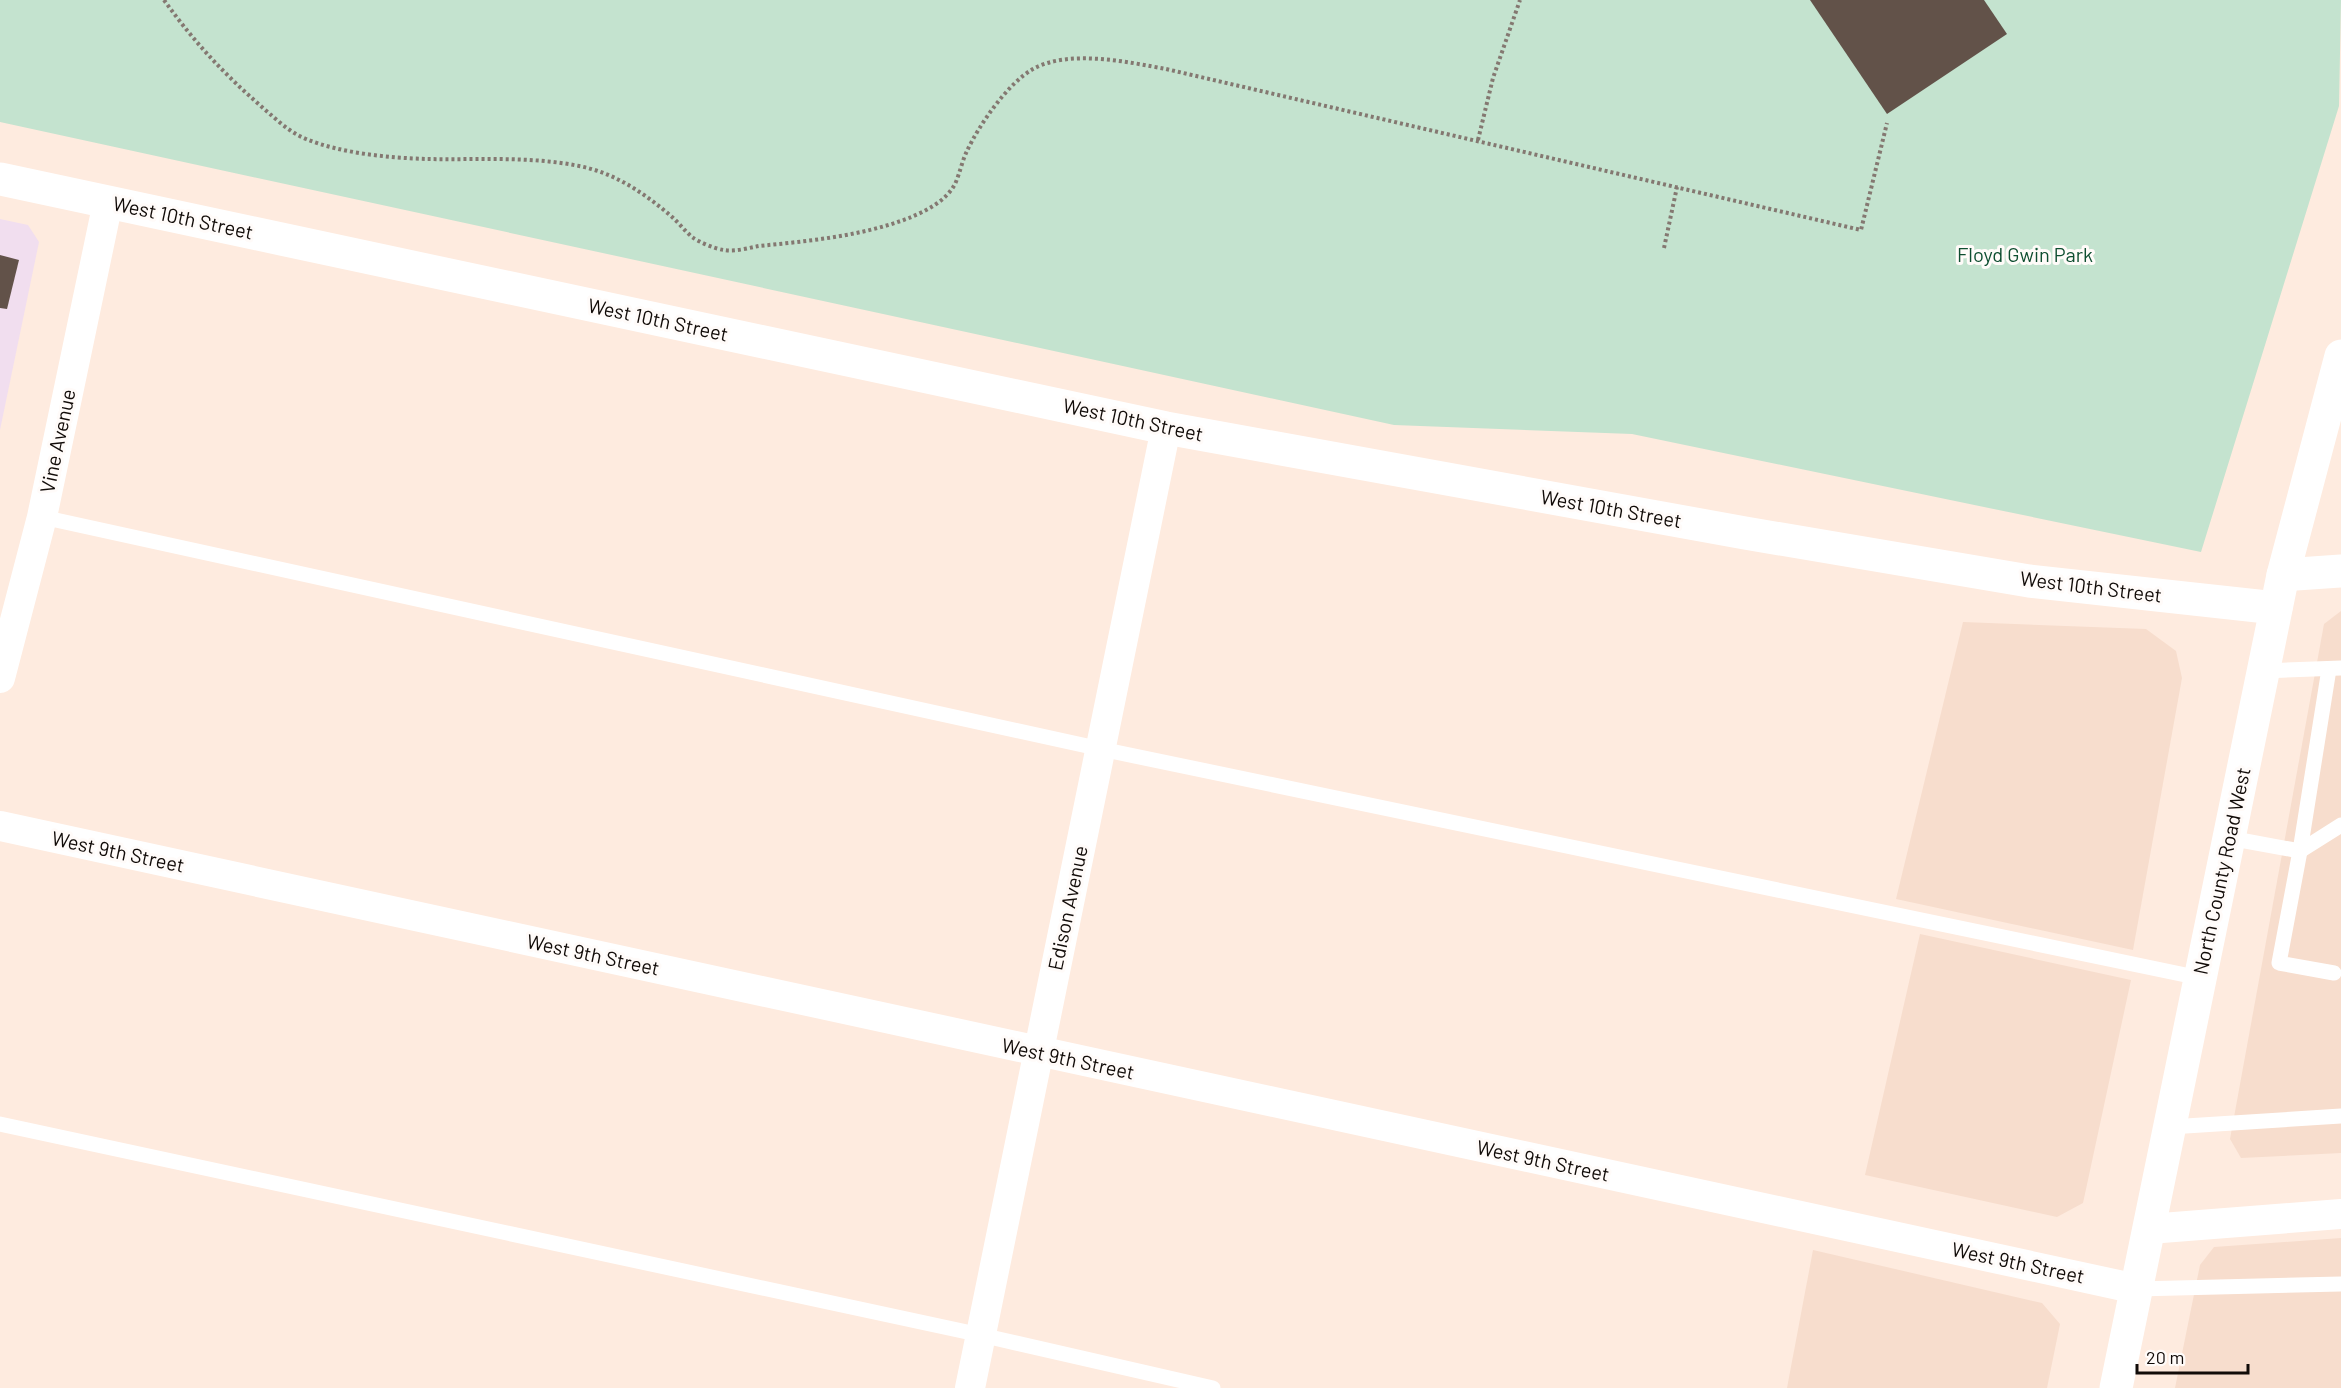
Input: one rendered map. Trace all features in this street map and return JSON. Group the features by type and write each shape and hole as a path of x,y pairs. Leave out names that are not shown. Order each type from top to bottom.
{"street":[{"name":"West 10th Street","path":"0,179 1166,428 1745,533 2029,581 2276,608"},
{"name":"Vine Avenue","path":"0,678 42,517 108,202"},
{"name":"North County Road West","path":"2116,1388 2283,575 2341,356"},
{"name":"Edison Avenue","path":"970,1388 1166,428"},
{"path":"2283,575 2341,571"},
{"name":"West 9th Street","path":"0,826 2137,1289"},
{"path":"2149,1229 2341,1214"}],"lane":[{"path":"42,517 1101,749 2200,978"},
{"path":"2264,670 2335,668 2279,963 2334,973"},
{"path":"2229,838 2300,851 2341,825"},
{"path":"2170,1127 2341,1116"},
{"path":"0,1124 981,1335 1213,1388"},
{"path":"2137,1289 2341,1284"}],"path":[{"path":"164,0 191,38 240,88 282,125 303,138 336,149 424,159 475,158 579,166 608,174 640,190 694,238 724,250 784,244 874,229 911,217 938,203 954,186 966,152 986,117 1012,87 1033,69 1058,61 1105,58 1166,69 1861,230 1887,123"},
{"path":"1478,140 1493,78 1520,0"},
{"path":"1664,248 1677,187"}],"shaded area":[{"path":"0,219 28,225 39,242 0,430"},
{"path":"2341,611 2341,1153 2241,1158 2230,1139 2324,624"},
{"path":"1963,622 2146,629 2176,651 2182,678 2133,950 1896,899"},
{"path":"1920,934 2131,980 2083,1203 2057,1217 1865,1175"},
{"path":"2341,1238 2341,1388 2175,1388 2200,1265 2214,1247"},
{"path":"1813,1250 2042,1303 2060,1324 2047,1388 1787,1388"}],"green space":[{"name":"Floyd Gwin Park","path":"0,0 2341,0 2339,106 2201,552 1632,434 1394,425 0,122"}],"building":[{"path":"1810,0 1984,0 2007,34 1887,114"},
{"path":"0,255 19,260 7,309 0,308"}]}
